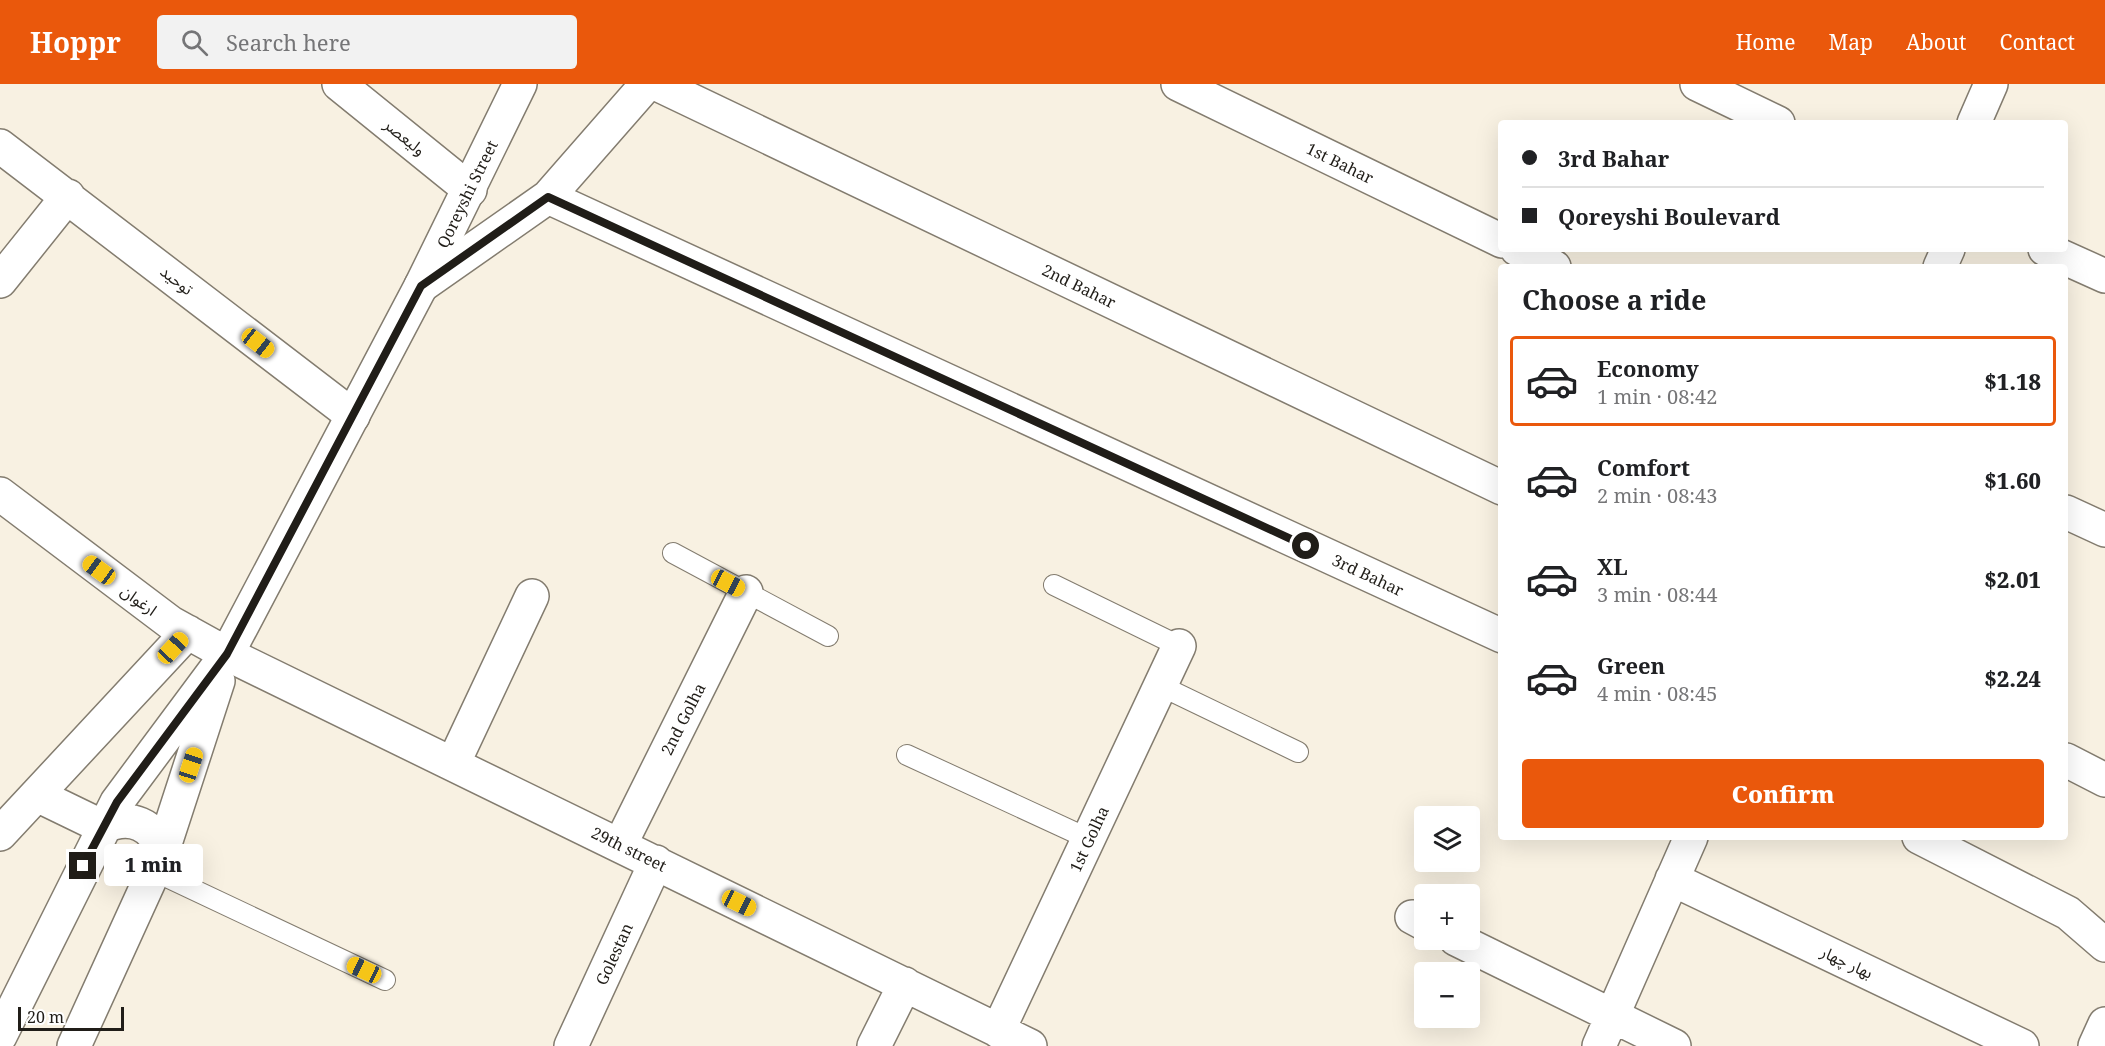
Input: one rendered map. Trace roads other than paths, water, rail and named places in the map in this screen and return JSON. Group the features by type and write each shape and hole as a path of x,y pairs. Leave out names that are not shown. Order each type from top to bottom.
{"street":[{"name":"ولیعصر","path":"339,84 470,190"},
{"name":"Qoreyshi Street","path":"227,654 421,286 520,84"},
{"path":"421,286 548,197 647,84"},
{"name":"2nd Bahar","path":"657,84 1498,486"},
{"name":"1st Bahar","path":"1178,84 1498,239"},
{"path":"1697,84 1772,120"},
{"path":"1975,120 1991,84"},
{"name":"توحید","path":"0,146 353,416"},
{"path":"0,281 68,196"},
{"name":"3rd Bahar","path":"548,197 1498,634"},
{"path":"1523,252 1548,264"},
{"path":"2052,252 2105,276"},
{"name":"ارغوان","path":"0,494 81,557 188,632 227,654"},
{"path":"2068,513 2105,530"},
{"name":"2nd Golha","path":"620,845 746,592"},
{"path":"453,764 532,596"},
{"path":"0,834 188,632"},
{"name":"1st Golha","path":"998,1031 1179,646"},
{"path":"0,1036 117,802 227,654"},
{"path":"74,1046 158,862 227,654"},
{"name":"29th street","path":"227,654 1030,1046"},
{"path":"2068,761 2105,780"},
{"path":"37,795 103,827 121,821 140,823 154,835 158,862"},
{"path":"1599,1046 1690,840"},
{"path":"1925,840 2068,913 2105,945"},
{"name":"Golestan","path":"572,1046 656,862"},
{"name":"بهار چهار","path":"1672,879 2022,1046"},
{"path":"1479,950 1674,1046"},
{"path":"874,1046 905,984"},
{"path":"2095,1046 2105,1024"}],"lane":[{"path":"673,554 828,636"},
{"path":"1054,585 1179,646"},
{"path":"1161,686 1298,752"},
{"path":"907,755 1089,840"},
{"path":"158,862 385,980"}]}
